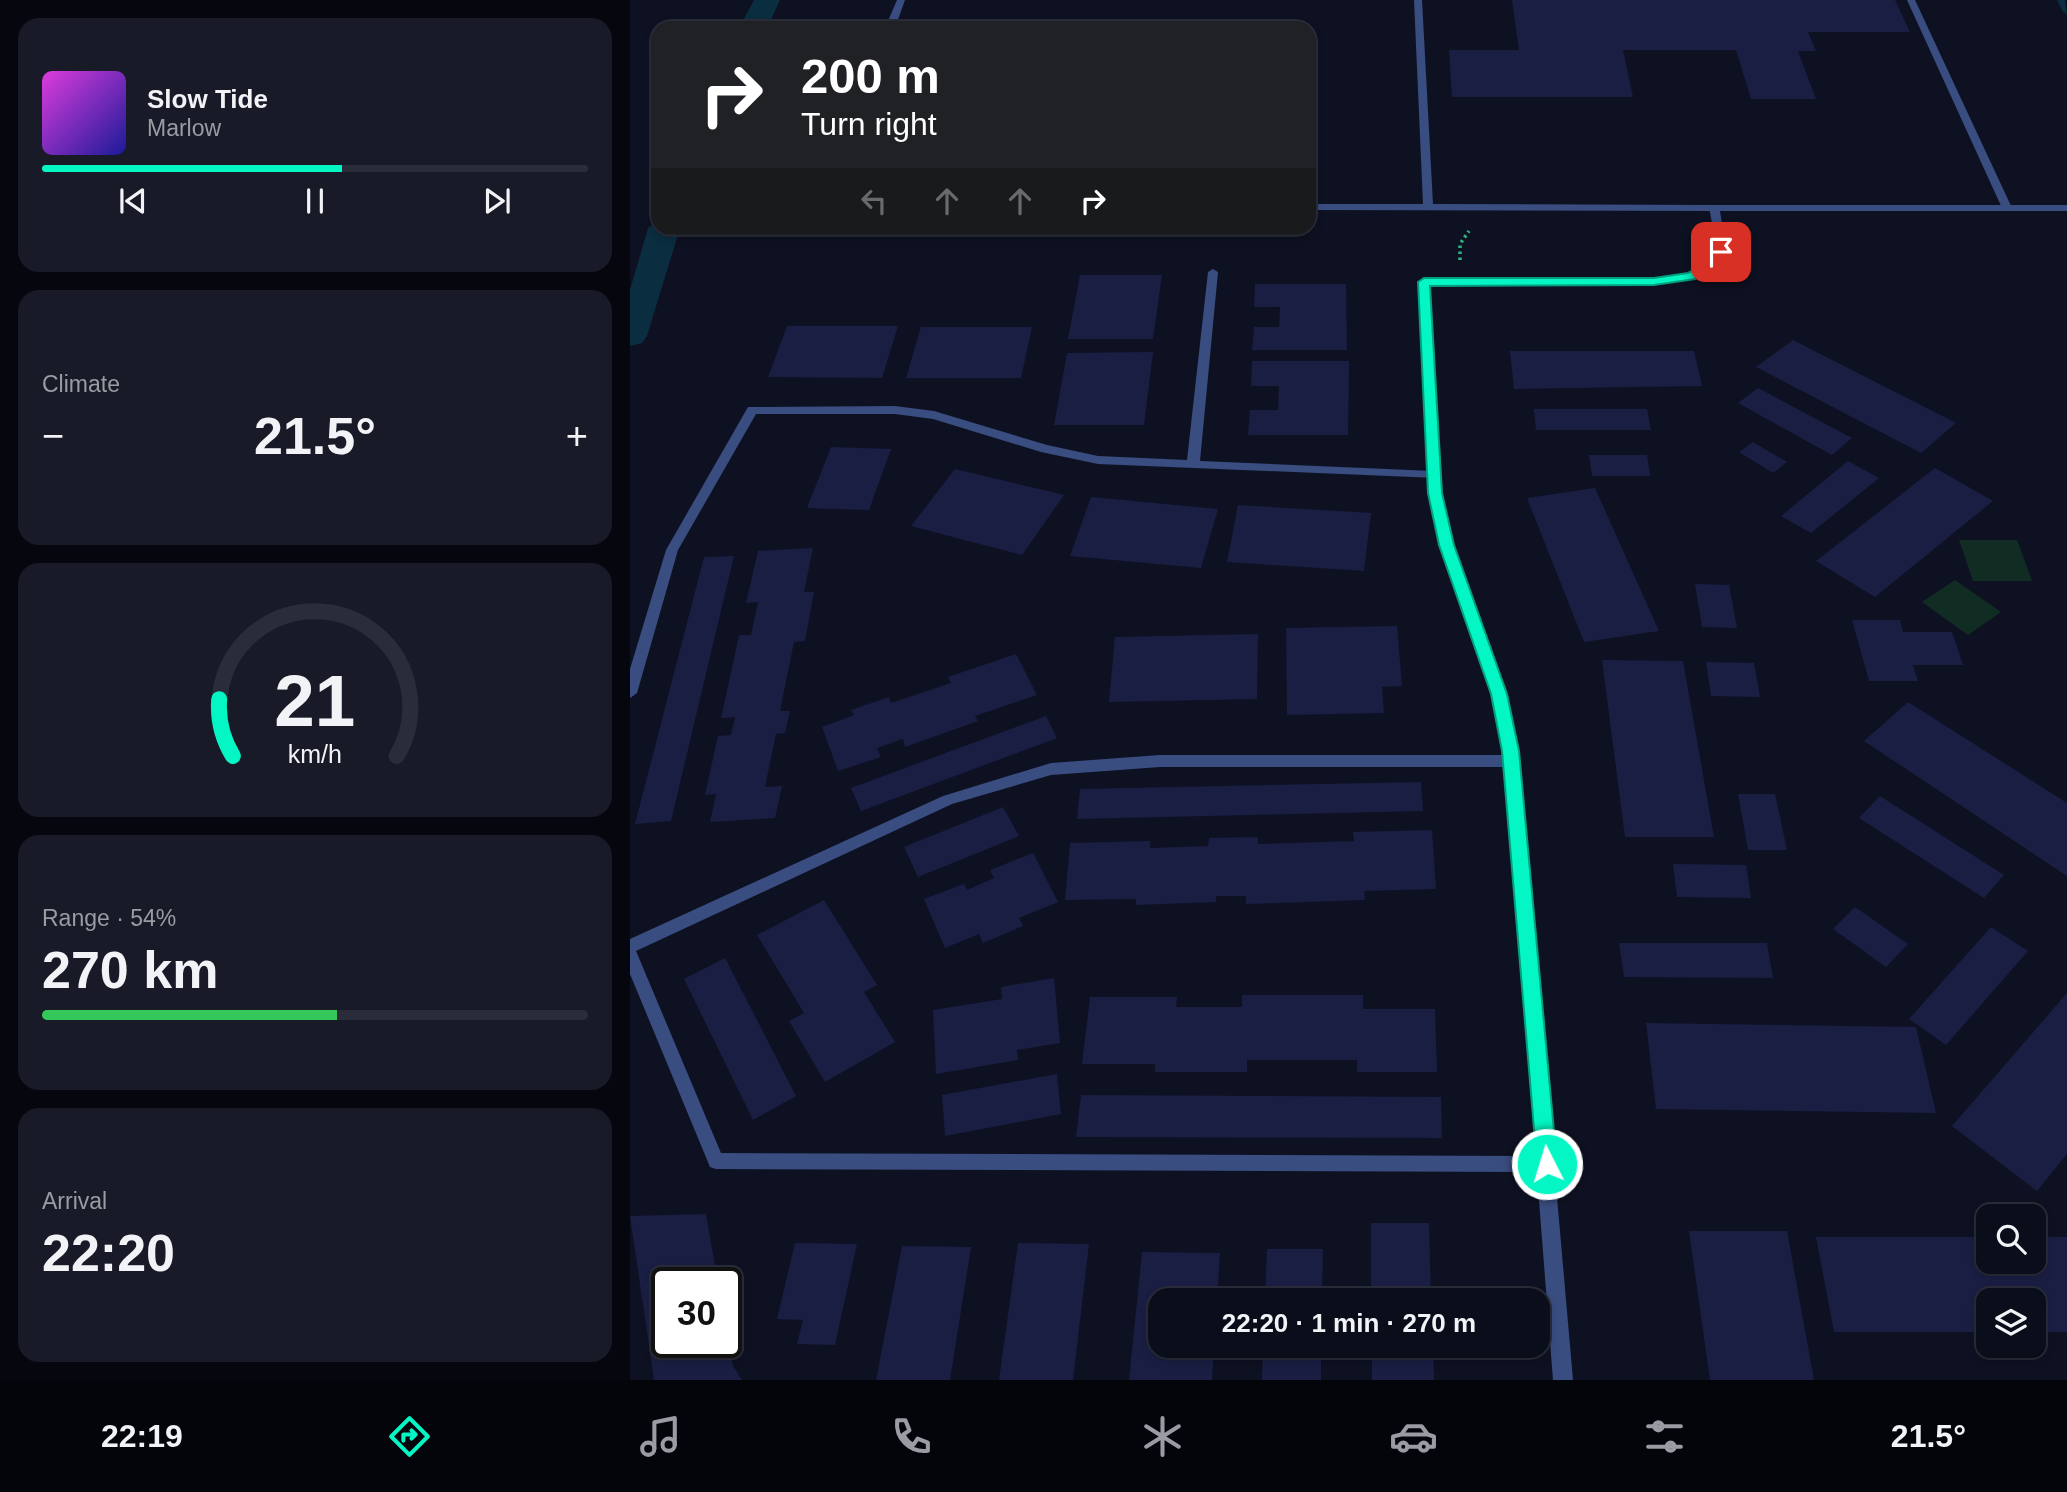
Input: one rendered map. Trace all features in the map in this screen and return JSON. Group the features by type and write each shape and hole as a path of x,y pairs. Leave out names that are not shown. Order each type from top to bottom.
{"street":[{"path":"893,21 901,0"},
{"path":"1418,0 1428,207"},
{"path":"1911,0 2007,208"},
{"path":"1316,207 2067,208"},
{"path":"1563,1380 1547,1164 1511,761 1499,694 1447,545 1433,475 1424,282 1654,282 1691,276 1712,264 1721,252 1722,236 1714,208"},
{"path":"1193,465 1213,272"},
{"path":"630,693 672,550 752,410 895,410 934,415 1045,449 1098,460 1433,475"},
{"path":"630,946 948,800 1051,769 1160,761 1511,761"},
{"path":"630,955 716,1161 1547,1164"}],"path":[{"path":"1461,268 1460,244 1462,238 1468,234 1469,226"}],"green space":[{"path":"1959,540 2017,540 2032,581 1973,581"},
{"path":"1955,580 2001,612 1968,635 1922,602"}],"building":[{"path":"1512,0 1895,0 1910,32 1808,32 1816,51 1798,51 1816,99 1751,99 1736,50 1623,50 1633,97 1452,97 1449,50 1519,50"},
{"path":"1080,275 1162,275 1153,339 1068,339"},
{"path":"1255,284 1346,284 1347,350 1252,350 1254,327 1279,327 1280,307 1254,307"},
{"path":"787,326 898,326 882,378 768,377"},
{"path":"921,327 1032,327 1021,378 906,378"},
{"path":"1793,340 1956,423 1921,453 1756,367"},
{"path":"1510,351 1694,351 1702,386 1514,389"},
{"path":"1153,352 1144,425 1054,425 1067,353"},
{"path":"1252,361 1349,361 1348,435 1248,435 1250,410 1278,410 1279,386 1251,386"},
{"path":"1758,388 1852,438 1832,455 1738,403"},
{"path":"1534,409 1647,409 1651,430 1536,430"},
{"path":"1753,442 1787,462 1773,473 1739,452"},
{"path":"831,447 891,449 869,510 807,508"},
{"path":"1589,455 1647,455 1650,476 1592,476"},
{"path":"1848,461 1879,478 1811,533 1781,516"},
{"path":"1935,468 1993,501 1875,597 1816,561"},
{"path":"955,469 1064,495 1022,555 911,526"},
{"path":"1595,488 1659,631 1584,642 1527,498"},
{"path":"1091,497 1218,509 1201,568 1070,556"},
{"path":"1238,505 1371,513 1364,571 1227,562"},
{"path":"813,548 804,592 814,592 805,641 794,642 780,711 790,711 785,733 776,734 765,787 782,786 775,818 710,822 716,794 705,795 718,736 731,735 735,717 721,718 739,635 751,635 758,602 746,603 758,551"},
{"path":"734,556 671,821 635,824 704,557"},
{"path":"1695,584 1729,585 1737,628 1702,627"},
{"path":"1852,620 1900,620 1903,632 1952,632 1963,665 1913,665 1918,681 1869,681"},
{"path":"1397,626 1402,686 1382,687 1384,713 1287,715 1286,628"},
{"path":"1258,634 1257,699 1109,702 1115,637"},
{"path":"1016,654 1037,695 975,716 978,721 905,747 903,739 877,748 881,757 838,771 822,727 854,715 851,710 889,697 891,703 951,683 948,677"},
{"path":"1602,660 1683,661 1714,837 1625,837"},
{"path":"1706,662 1754,663 1760,697 1711,696"},
{"path":"1908,702 2067,803 2067,876 1864,741"},
{"path":"1046,716 1057,738 861,811 851,788"},
{"path":"1421,782 1423,811 1077,819 1080,789"},
{"path":"1738,794 1775,794 1787,850 1748,850"},
{"path":"1880,796 2004,875 1984,898 1859,818"},
{"path":"1003,807 1019,836 918,877 904,847"},
{"path":"1432,830 1436,889 1364,891 1365,900 1246,904 1246,896 1216,896 1216,902 1136,905 1136,899 1065,900 1070,843 1150,841 1150,848 1208,846 1209,838 1258,837 1258,844 1354,841 1353,832"},
{"path":"1033,853 1058,902 1019,918 1023,926 983,943 979,934 945,948 924,899 964,884 967,890 994,878 990,870"},
{"path":"1673,864 1746,865 1751,898 1677,897"},
{"path":"824,900 877,985 864,992 895,1042 825,1082 789,1021 804,1013 757,935"},
{"path":"1855,907 1908,944 1886,967 1833,929"},
{"path":"1991,927 2028,951 1946,1045 1909,1019"},
{"path":"1619,943 1767,943 1773,978 1624,977"},
{"path":"725,958 796,1096 753,1120 684,979"},
{"path":"1054,978 1060,1043 1017,1050 1018,1060 936,1074 933,1010 1002,999 1001,987"},
{"path":"2067,993 2067,1154 2037,1191 1952,1126"},
{"path":"1242,995 1363,995 1363,1009 1435,1009 1437,1072 1357,1072 1357,1060 1247,1060 1247,1072 1155,1072 1155,1064 1082,1064 1090,997 1177,997 1176,1007 1242,1007"},
{"path":"1646,1023 1916,1027 1936,1113 1656,1109"},
{"path":"1057,1074 1061,1114 945,1136 942,1095"},
{"path":"1081,1095 1441,1097 1442,1138 1076,1137"},
{"path":"706,1214 715,1267 651,1267 651,1358 732,1358 733,1366 742,1380 654,1380 630,1216"},
{"path":"1371,1223 1429,1223 1431,1288 1371,1288"},
{"path":"1689,1231 1787,1231 1814,1380 1710,1380"},
{"path":"1816,1237 1976,1237 1976,1274 2046,1274 2046,1237 2067,1237 2067,1332 2046,1332 2046,1288 1976,1288 1976,1332 1834,1332"},
{"path":"795,1243 857,1244 835,1345 797,1344 803,1320 777,1319"},
{"path":"1018,1243 1089,1244 1073,1380 999,1380"},
{"path":"902,1246 971,1247 950,1380 876,1380"},
{"path":"1267,1249 1323,1249 1322,1288 1265,1288"},
{"path":"1142,1252 1220,1253 1218,1288 1148,1288 1148,1358 1213,1358 1212,1380 1129,1380"},
{"path":"1263,1358 1321,1358 1321,1380 1262,1380"},
{"path":"1372,1358 1433,1358 1434,1380 1372,1380"}],"waterway":[{"path":"756,21 767,0"},
{"path":"2061,0 2067,12"},
{"path":"630,336 641,309 662,235"}],"route":[{"path":"1547,1164 1511,751 1499,694 1447,545 1435,493 1424,282 1654,282 1691,276 1712,264 1721,252"}]}
